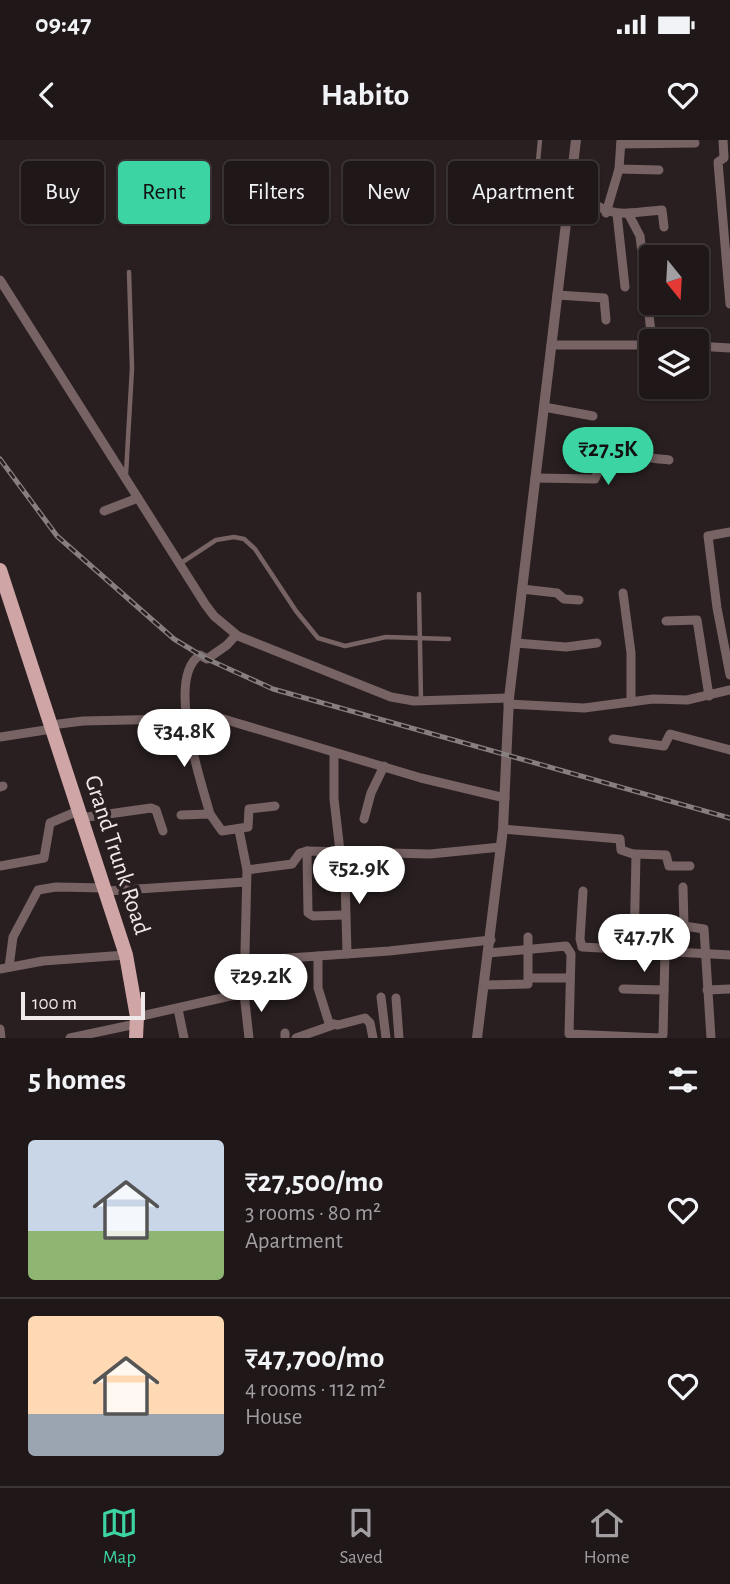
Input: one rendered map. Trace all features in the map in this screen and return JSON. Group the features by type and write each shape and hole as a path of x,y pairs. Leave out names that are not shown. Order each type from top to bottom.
{"main road":[{"name":"Grand Trunk Road","path":"0,570 126,955 136,1026"}],"street":[{"path":"573,161 576,140"},
{"path":"723,140 724,159 718,162 728,253 730,304"},
{"path":"606,212 619,169 621,142 695,143"},
{"path":"619,169 659,170"},
{"path":"598,206 606,212 629,215 662,211 664,227"},
{"path":"617,214 625,287"},
{"path":"629,215 640,236 650,329"},
{"path":"477,1038 503,830 509,701 566,224"},
{"path":"0,280 214,617 236,635 368,690 403,700 509,701 569,708 709,696 730,690"},
{"path":"557,295 604,298 606,320"},
{"path":"709,347 730,348 730,338"},
{"path":"551,345 639,343"},
{"path":"544,407 593,416"},
{"path":"536,478 595,479 603,460 613,457 615,447 619,446 632,448 643,456 669,460"},
{"path":"104,511 138,498"},
{"path":"730,532 708,536 717,608 730,675"},
{"path":"522,589 557,593 564,599 579,600"},
{"path":"624,593 631,653 631,702"},
{"path":"666,621 697,620 709,696"},
{"path":"236,635 207,659 200,655 195,658 188,669 184,685 186,718 210,814 222,831 248,827 249,809 275,806"},
{"path":"516,643 566,647 597,643"},
{"path":"0,737 83,721 186,718 230,720 334,753 505,798"},
{"path":"613,739 664,746 670,734 730,750"},
{"path":"334,753 334,799 340,851"},
{"path":"364,819 371,793 384,766"},
{"path":"0,866 44,859 51,823 79,815 151,808 156,810 163,831"},
{"path":"181,814 210,814"},
{"path":"239,830 247,870 244,993 249,1038"},
{"path":"503,830 619,838 621,850 635,854 666,855 669,866 690,866"},
{"path":"247,870 294,863 299,853 307,851 430,853 501,847"},
{"path":"307,851 308,913 313,916 344,915"},
{"path":"347,954 345,877 361,852"},
{"path":"634,949 635,854"},
{"path":"126,955 4,968 13,937 38,890 56,887 106,890 245,882"},
{"path":"683,887 684,926 703,928 711,1038"},
{"path":"583,891 580,939 582,947 730,955"},
{"path":"484,985 528,984 528,937"},
{"path":"246,961 491,940"},
{"path":"489,953 566,946 571,954 567,1030 572,1036 661,1037 665,953"},
{"path":"318,956 318,988 327,1020 333,1025"},
{"path":"530,978 570,978"},
{"path":"623,989 664,990"},
{"path":"707,990 730,989"},
{"path":"70,1038 136,1026 178,1009 244,993"},
{"path":"381,997 386,1038"},
{"path":"396,998 399,1038"},
{"path":"178,1009 184,1038"},
{"path":"296,1038 333,1025 365,1018 370,1023 373,1038"},
{"path":"0,1029 1,1038"}],"lane":[{"path":"538,161 540,140"},
{"path":"126,478 131,407 129,272"},
{"path":"180,564 216,540 234,537 244,539 255,549 318,638 345,646 386,637 421,636 449,639"},
{"path":"419,594 421,701"}],"railway":[{"path":"0,459 57,536 174,639 207,659 273,689 730,818"}]}
